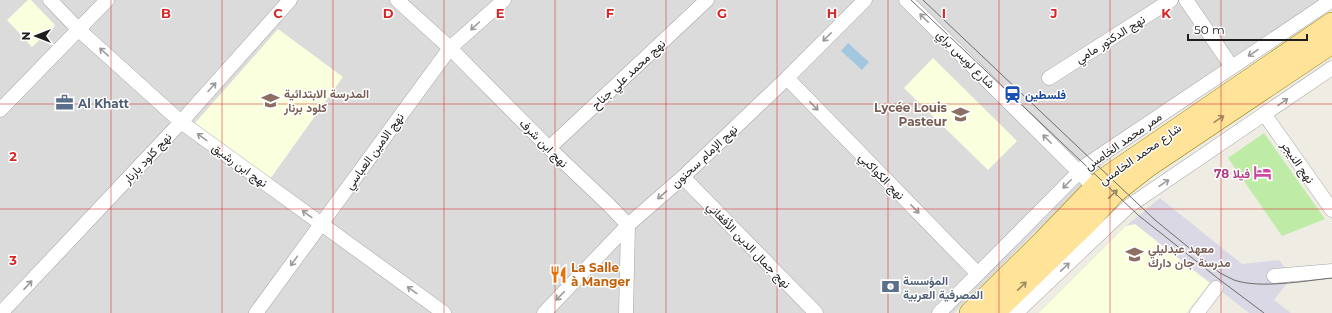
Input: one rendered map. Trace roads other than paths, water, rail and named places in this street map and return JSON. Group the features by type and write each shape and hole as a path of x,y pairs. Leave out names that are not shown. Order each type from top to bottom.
{"main road":[{"name":"شارع محمد الخامس","path":"970,313 1043,241 1094,186 1332,23"},
{"name":"شارع محمد الخامس","path":"994,313 1089,221 1114,193 1147,167 1332,43"}],"street":[{"name":"نهج ابن رشيق","path":"50,0 79,30 181,122 444,313"},
{"path":"0,110 107,0"},
{"name":"نهج كلود بارنار","path":"1,313 181,122 290,0"},
{"name":"نهج ابن شرف","path":"397,0 450,48 628,225"},
{"name":"نهج الامين العباسي","path":"256,313 450,48 504,0"},
{"name":"نهج محمد علي جناح","path":"549,148 707,0"},
{"name":"نهج الإمام سحنون","path":"544,313 628,225 682,177 787,78 865,0"},
{"name":"شارع لويس براي","path":"906,0 1094,186"},
{"name":"نهج الدكتور مامي","path":"1049,78 1171,0"},
{"path":"1186,0 1232,67"},
{"name":"ممر محمد الخامس","path":"939,313 1086,165 1332,0"},
{"path":"1016,313 1128,206 1265,115 1332,68"},
{"name":"نهج الكواكبي","path":"787,78 978,274"},
{"name":"نهج النيجر","path":"1265,115 1332,210"},
{"name":"نهج جمال الدين الأفغاني","path":"682,177 816,313"},
{"path":"626,313 628,225"},
{"path":"1274,276 1332,271"},
{"path":"1197,313 1216,288"}],"water":[{"path":"848,43 869,62 862,70 841,51"}],"tram line":[{"path":"911,0 1138,215 1264,313"},
{"path":"923,0 1155,220 1220,273 1234,280 1256,284 1282,284 1332,278"}],"place":[{"name":"فلسطين","path":"1012,94"},
{"name":"المدرسة الابتدائية كلود برنار","path":"271,100"},
{"name":"Al Khatt","path":"65,103"},
{"name":"Lycée Louis Pasteur","path":"960,114"},
{"name":"فيلا 78","path":"1263,173"},
{"name":"معهد عبدليلي مدرسة جان دارك","path":"1135,255"},
{"name":"La Salle à Manger","path":"558,274"},
{"name":"المؤسسة المصرفية العربية","path":"890,287"}]}
